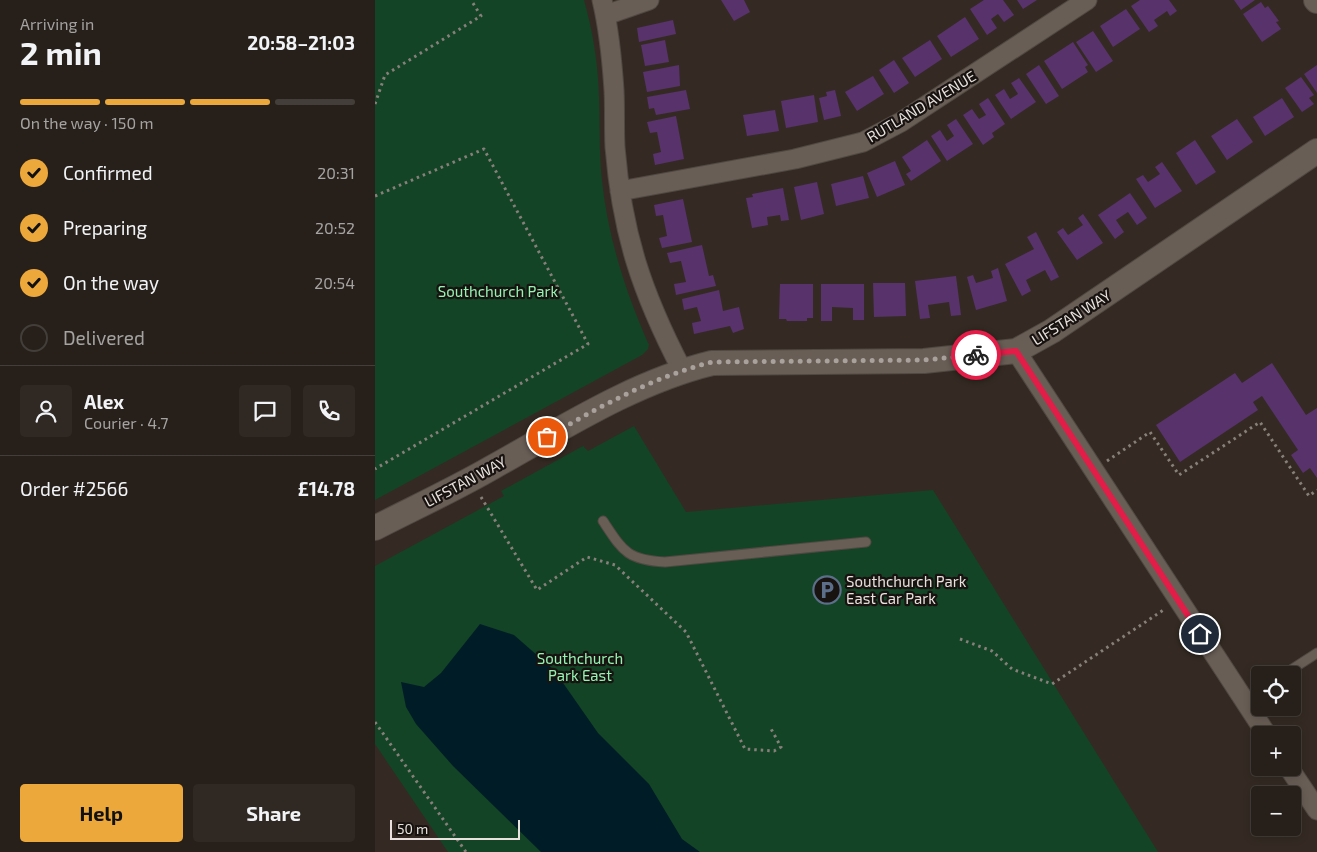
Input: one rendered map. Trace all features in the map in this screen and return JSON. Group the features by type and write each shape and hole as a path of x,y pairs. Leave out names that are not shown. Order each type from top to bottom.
{"street":[{"path":"649,0 604,7 614,90 615,146 619,191 625,225 641,282 659,327 682,370"},
{"name":"RUTLAND AVENUE","path":"619,191 795,159 863,142 901,122 1087,0"},
{"name":"LIFSTAN WAY","path":"375,528 471,479 579,418 682,370 712,362 924,360 1016,351 1052,331 1317,151"},
{"path":"1016,351 1261,726"},
{"path":"1294,776 1317,810"}],"lane":[{"path":"603,521 621,547 630,556 652,562 866,542"},
{"path":"1297,666 1317,653"},
{"path":"1244,701 1251,696"}],"path":[{"path":"375,104 385,75 481,16 471,0"},
{"path":"375,196 484,149 587,344 375,469"},
{"path":"1093,471 1150,432 1179,476 1260,422 1309,496 1317,490"},
{"path":"471,479 537,590 587,557 615,565 686,632 745,749 774,751 781,747 770,727"},
{"path":"960,638 992,652 1012,669 1052,684 1178,600"},
{"path":"375,722 466,852"}],"green space":[{"name":"Southchurch Park","path":"375,0 584,0 596,60 601,170 605,202 619,265 649,345 642,355 375,500"},
{"name":"Southchurch Park East","path":"634,426 686,512 933,490 1158,852 448,852 375,744 375,566 504,496 501,491 583,446 588,451"}],"water":[{"path":"480,624 514,635 554,670 598,733 649,784 682,839 700,852 541,852 453,766 416,724 406,707 401,682 424,687 441,673"}],"building":[{"path":"721,0 744,0 750,12 734,21"},
{"path":"984,0 1003,0 1014,15 1004,22 998,14 991,19 997,28 987,35 970,9"},
{"path":"1017,0 1037,0 1023,9"},
{"path":"1140,0 1169,0 1177,11 1170,16 1167,11 1154,20 1158,26 1149,32 1131,6"},
{"path":"1234,0 1255,0 1241,10"},
{"path":"1261,2 1265,8 1268,6 1279,21 1276,22 1281,29 1262,42 1243,14"},
{"path":"1126,9 1140,29 1113,47 1100,26"},
{"path":"965,17 979,39 951,57 937,36"},
{"path":"673,20 676,34 639,42 637,28"},
{"path":"1093,31 1113,61 1096,72 1076,42"},
{"path":"665,40 669,62 645,66 641,45"},
{"path":"930,40 942,59 915,77 902,58"},
{"path":"1073,42 1088,65 1085,67 1088,72 1062,89 1044,61"},
{"path":"894,60 909,83 894,93 879,70"},
{"path":"679,65 680,86 647,92 643,72"},
{"path":"1039,65 1059,96 1046,104 1026,74"},
{"path":"1317,65 1317,93 1304,74"},
{"path":"873,76 884,94 857,111 845,92"},
{"path":"1301,77 1314,95 1309,98 1314,104 1302,112 1285,88"},
{"path":"1019,78 1036,102 1011,119 995,95 1004,89 1010,99 1018,94 1011,83"},
{"path":"686,90 690,109 656,115 654,108 649,109 647,97"},
{"path":"835,90 841,116 824,120 819,98 827,96 826,92"},
{"path":"814,95 818,122 786,128 781,101"},
{"path":"988,98 1005,124 992,133 994,137 983,145 963,115 972,109 979,119 986,115 979,104"},
{"path":"1282,98 1294,117 1265,136 1253,117"},
{"path":"775,110 779,131 747,136 743,115"},
{"path":"676,116 684,159 655,165 653,154 661,152 657,132 650,133 647,122"},
{"path":"956,119 973,144 947,161 931,136 940,130 947,141 954,136 947,125"},
{"path":"1237,119 1253,142 1227,160 1211,136"},
{"path":"927,140 941,161 911,181 906,174 911,171 902,157"},
{"path":"1195,140 1216,172 1196,185 1176,153"},
{"path":"895,161 905,185 877,197 867,173"},
{"path":"1162,162 1182,191 1155,208 1136,179 1143,175 1148,182 1160,174 1155,167"},
{"path":"863,176 869,198 836,206 831,184"},
{"path":"817,182 824,214 801,220 794,187"},
{"path":"783,188 789,220 781,221 780,215 767,217 768,225 752,228 746,198 753,197 752,194"},
{"path":"1130,193 1147,218 1137,225 1128,212 1116,220 1124,232 1115,239 1098,215"},
{"path":"683,199 692,242 662,248 659,238 667,236 663,215 656,216 654,205"},
{"path":"1083,214 1103,243 1077,260 1057,232 1063,228 1068,235 1083,225 1078,218"},
{"path":"1036,232 1059,277 1051,281 1045,270 1026,280 1031,291 1022,296 1005,264 1034,249 1027,237"},
{"path":"702,245 709,276 713,275 716,286 676,295 674,284 686,282 681,261 670,263 667,253"},
{"path":"998,268 1007,301 976,310 967,277 973,275 976,283 993,278 991,271"},
{"path":"956,276 961,315 951,316 949,302 928,305 930,318 920,319 915,281"},
{"path":"873,283 905,283 906,316 874,317"},
{"path":"780,284 813,284 813,318 807,318 807,321 779,319"},
{"path":"821,284 864,284 864,320 853,320 853,308 832,307 832,321 821,321"},
{"path":"719,290 723,311 739,307 744,329 733,333 730,326 694,334 692,323 701,321 697,307 684,310 682,299"},
{"path":"1272,363 1306,415 1317,408 1317,478 1310,468 1303,473 1291,455 1298,450 1262,396 1253,402 1258,410 1180,462 1156,425 1235,373 1242,383"}],"way so far":[{"path":"547,437 579,418 660,379 682,370 712,362 817,363 924,360 976,355"}],"place":[{"name":"Southchurch Park East Car Park","path":"827,590"}],"route":[{"path":"976,355 1016,351 1200,634"}]}
